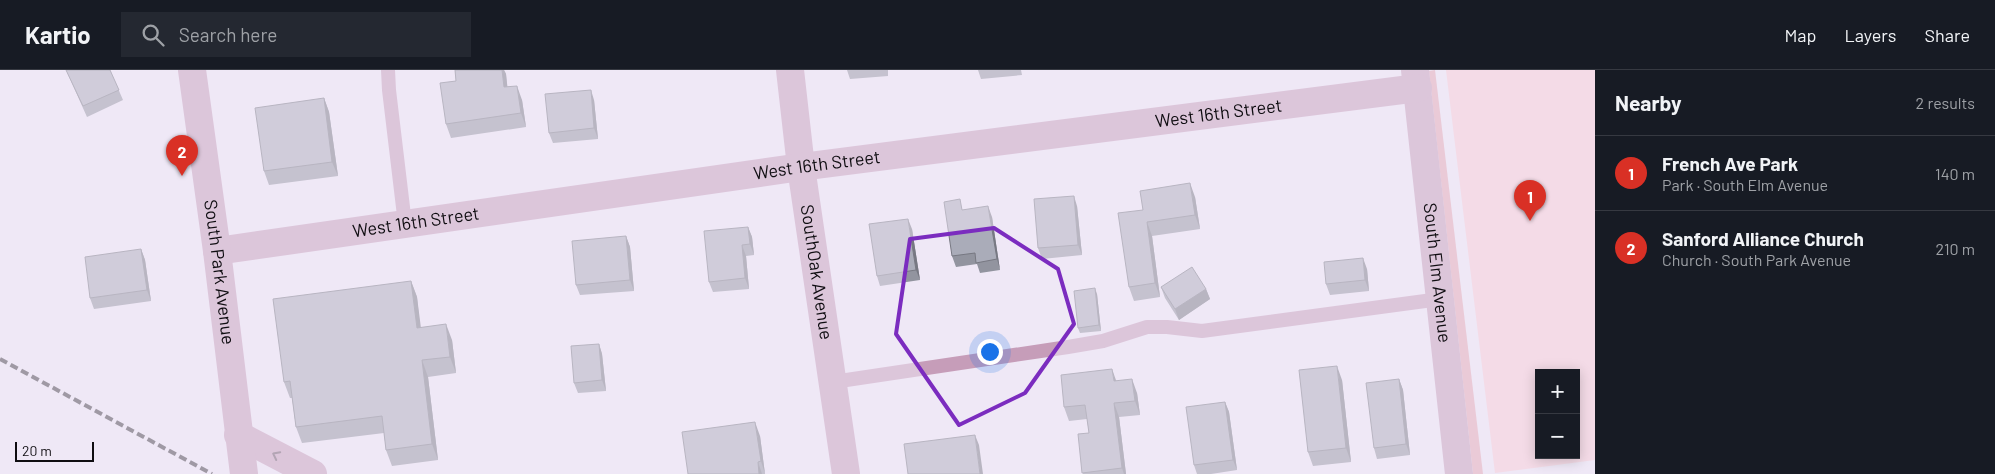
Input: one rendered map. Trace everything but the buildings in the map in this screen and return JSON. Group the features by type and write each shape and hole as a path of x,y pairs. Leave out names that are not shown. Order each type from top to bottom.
{"street":[{"name":"South Park Avenue","path":"192,70 217,251 244,474"},
{"name":"SouthOak Avenue","path":"790,70 801,167 846,474"},
{"name":"West 16th Street","path":"217,251 1416,79"},
{"name":"South Elm Avenue","path":"1416,79 1459,474"},
{"path":"238,435 313,474"}],"lane":[{"path":"388,70 406,224"},
{"path":"833,382 1103,341 1147,327 1168,327 1202,331 1440,299"}],"highlighted area":[{"path":"994,228 1058,269 1074,324 1025,393 959,425 896,334 910,239"}],"shaded area":[{"path":"1435,70 1483,474 1473,474 1429,71"},
{"path":"1446,70 1595,70 1595,460 1495,473"}],"railway":[{"path":"0,359 212,474"}],"place":[{"name":"Sanford Alliance Church","path":"182,176"},
{"name":"French Ave Park","path":"1530,221"}]}
